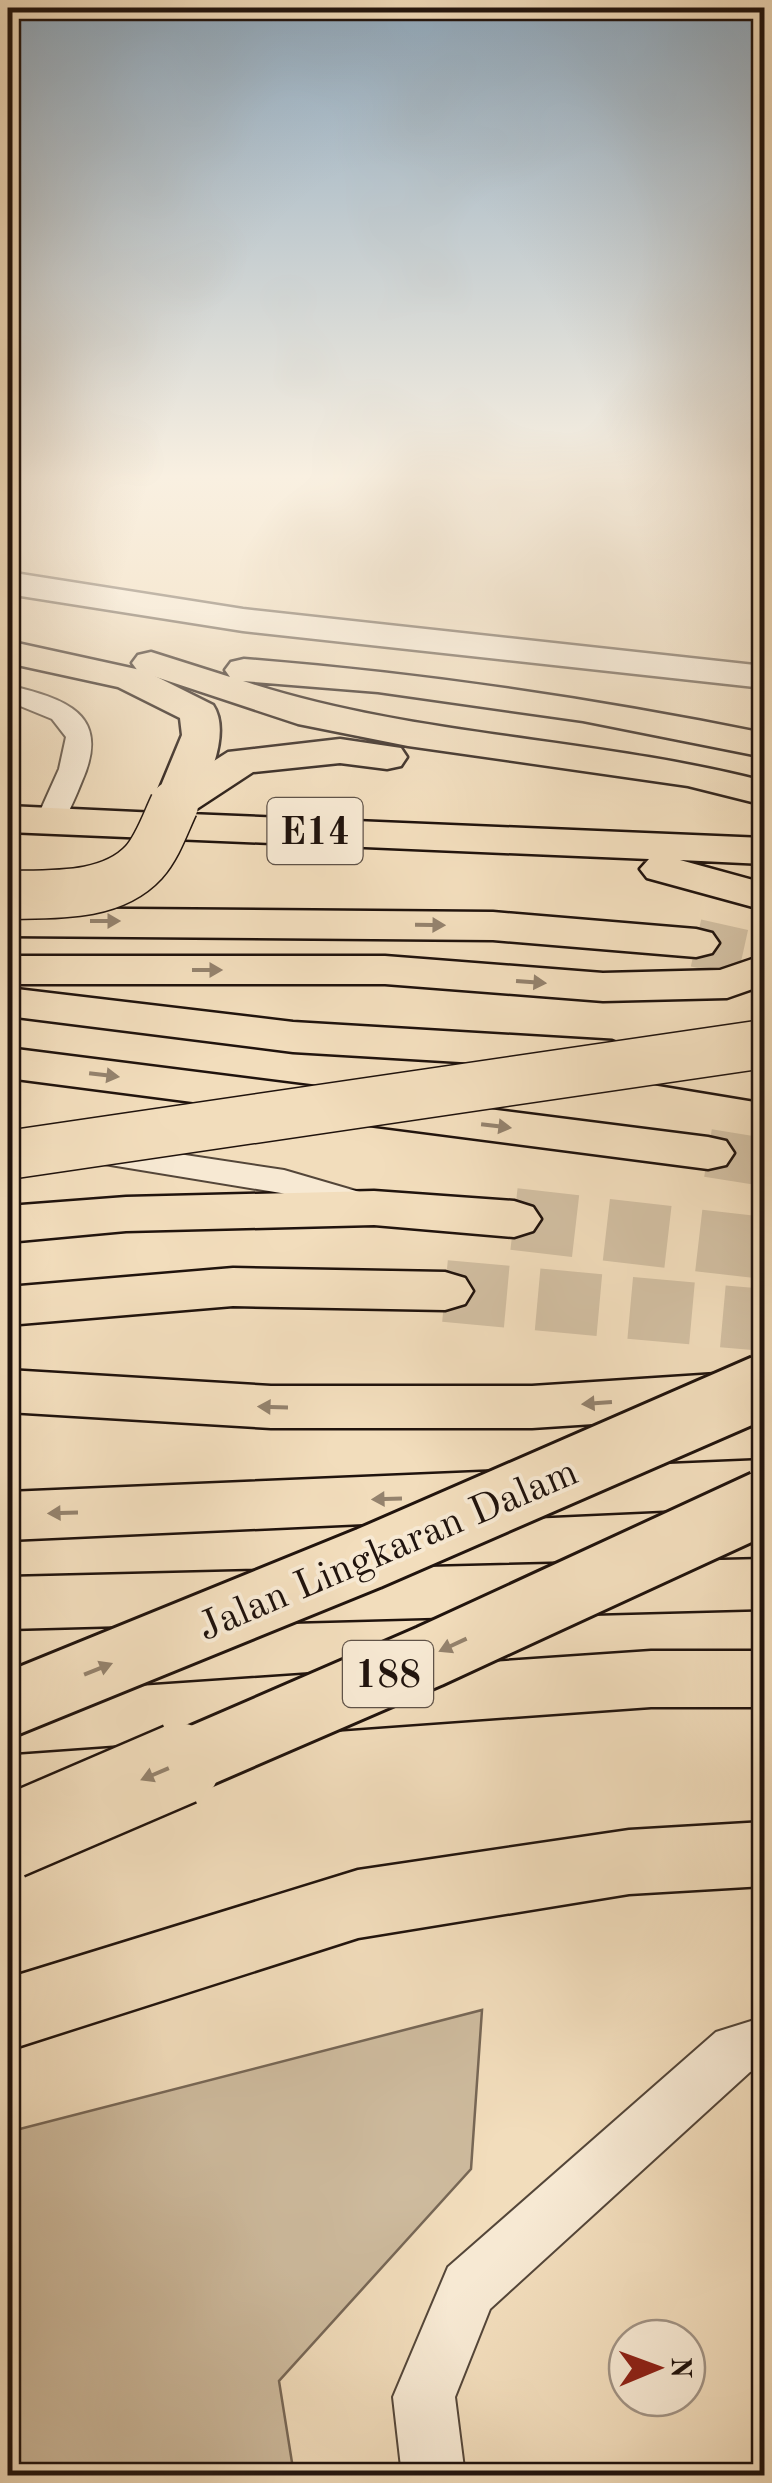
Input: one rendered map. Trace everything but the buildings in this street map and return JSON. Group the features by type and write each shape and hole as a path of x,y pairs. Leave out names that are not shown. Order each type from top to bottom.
{"main road":[{"path":"8,636 151,663 378,682 583,708 764,745"},
{"path":"8,652 87,666 160,687 200,713 202,735 174,804 144,862 116,882 61,894 8,895"},
{"path":"151,663 298,712 408,734 689,774 764,792"},
{"path":"174,804 242,762 340,751 764,806"},
{"name":"E14","path":"8,806 51,818"},
{"name":"E14","path":"8,819 578,843"},
{"path":"578,843 764,851"},
{"path":"578,843 764,897"},
{"path":"8,922 493,926 696,943"},
{"path":"8,970 385,970 603,987 726,984 764,970"},
{"path":"8,1002 293,1037 574,1055 764,1060"},
{"path":"8,1155 764,1044"},
{"path":"574,1055 764,1086"},
{"path":"8,1062 708,1153"},
{"path":"8,1224 126,1214 374,1208 514,1219"},
{"path":"8,1306 233,1287 445,1291"},
{"path":"8,1391 271,1407 532,1407 764,1389"},
{"name":"Jalan Lingkaran Dalam","path":"8,1706 369,1558 764,1389"},
{"path":"8,1516 764,1483"},
{"name":"188","path":"8,1838 430,1656 764,1502"},
{"path":"8,1603 764,1584"},
{"path":"8,1724 651,1680 764,1679"},
{"path":"8,2014 358,1904 629,1862 764,1854"},
{"path":"629,1862 764,1891"}],"street":[{"path":"52,590 243,620 764,677"}],"lane":[{"path":"8,693 54,708 77,726 83,749 51,818"},
{"path":"8,1141 284,1182 374,1208"},
{"path":"434,2476 424,2396 469,2288 735,2050 764,2043"}],"shaded area":[{"path":"482,2010 471,2169 279,2381 294,2475 8,2475 8,2132"}],"tunnel":[{"path":"696,943 764,958"},
{"path":"708,1153 764,1162"},
{"path":"514,1219 764,1248"},
{"path":"445,1291 764,1320"}]}
